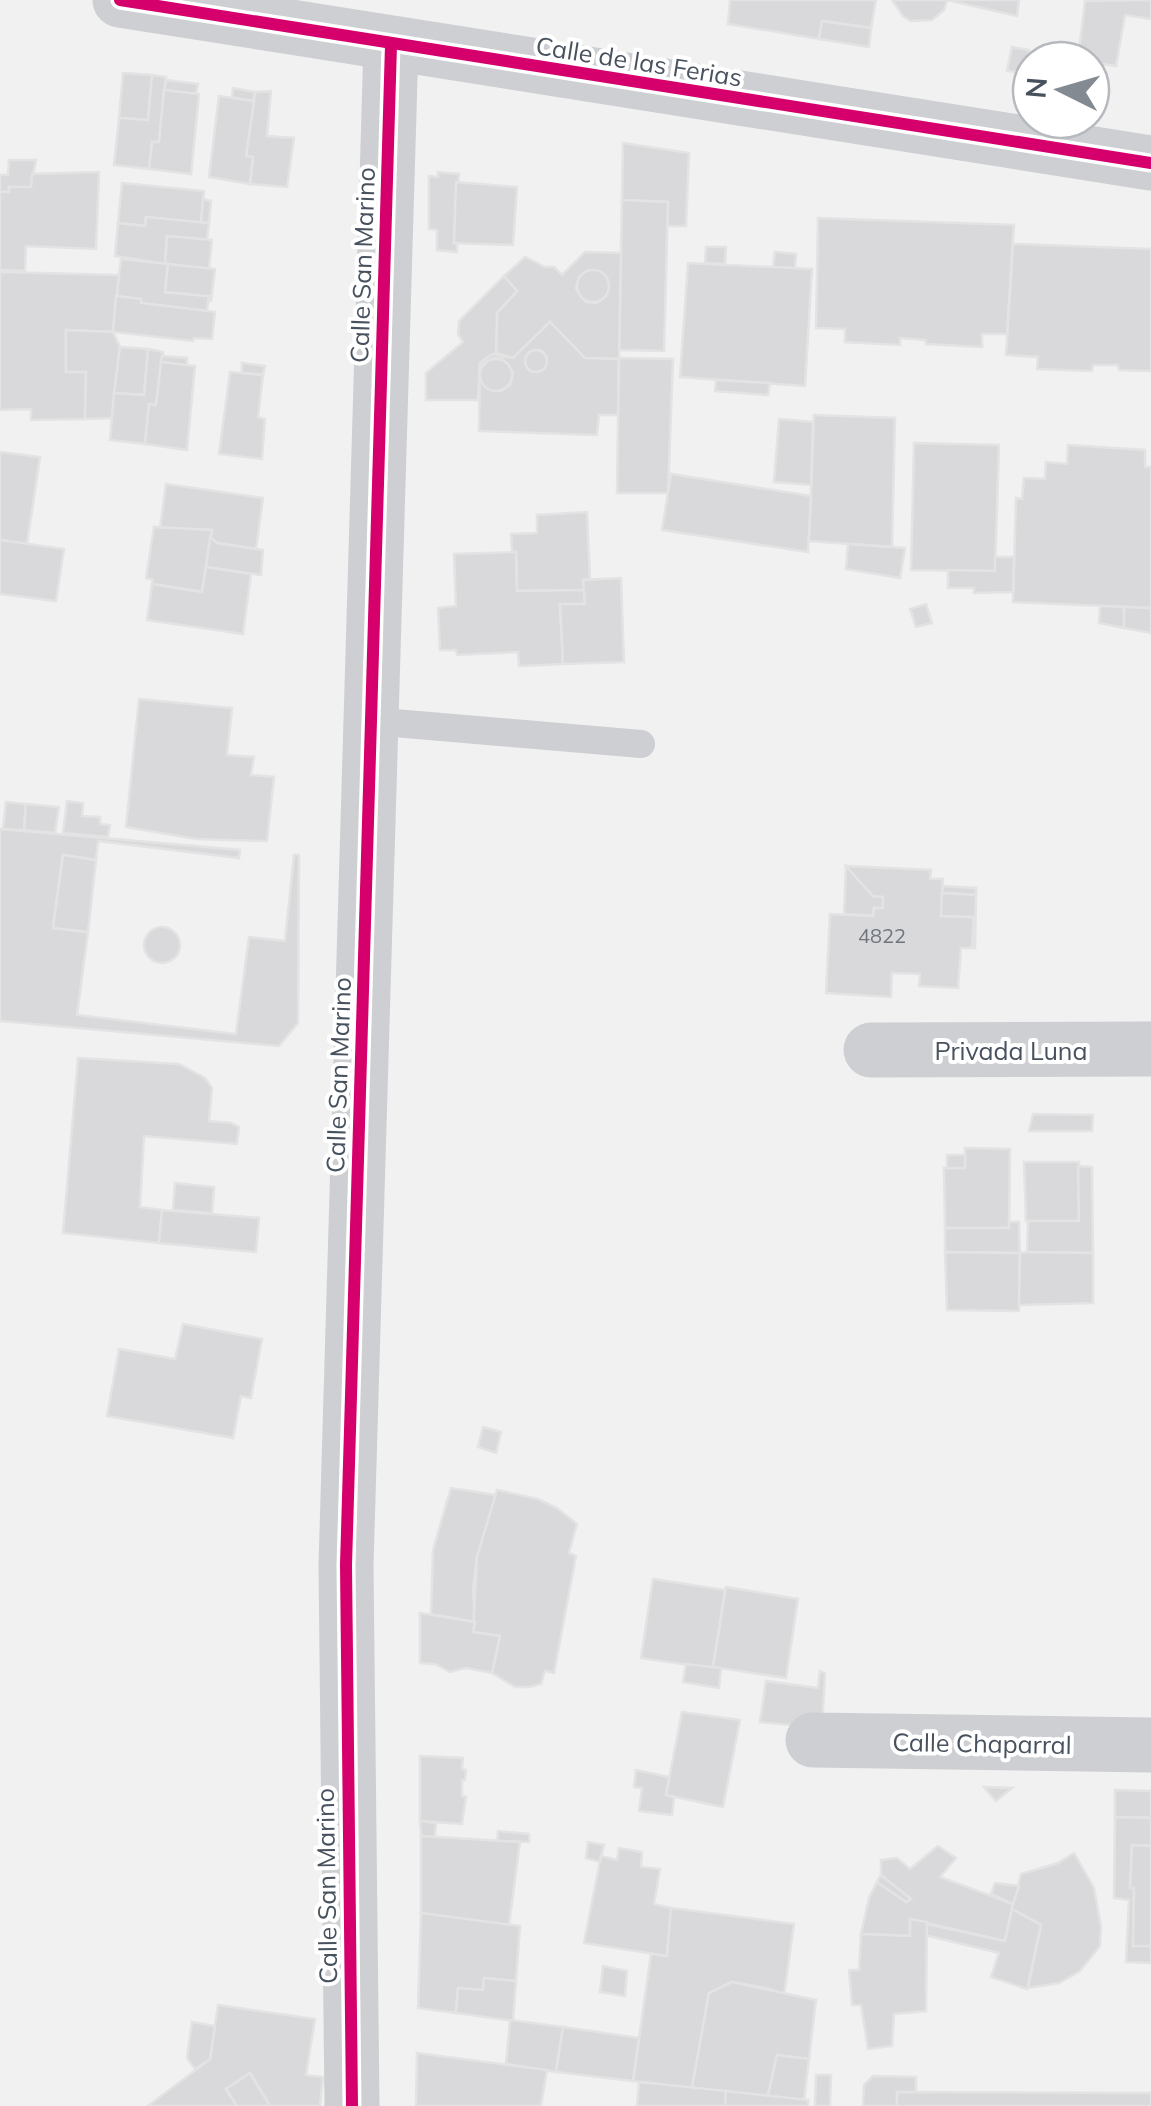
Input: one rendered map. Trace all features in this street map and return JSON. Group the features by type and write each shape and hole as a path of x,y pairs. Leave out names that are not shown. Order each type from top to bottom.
{"street":[{"name":"Calle de las Ferias","path":"120,0 1151,164"},
{"name":"Calle San Marino","path":"352,2106 346,1565 391,45"},
{"name":"Privada Luna","path":"872,1050 1151,1050"},
{"name":"Calle Chaparral","path":"813,1740 1151,1745"}],"lane":[{"path":"372,721 641,744"}],"building":[{"path":"730,0 876,0 871,28 822,21 819,39 728,24"},
{"path":"892,0 947,0 944,10 932,20 911,21"},
{"path":"947,0 1019,0 1017,16"},
{"path":"1151,0 1151,19 1125,15 1116,66 1111,65 1111,40 1080,40 1085,1"},
{"path":"822,21 871,28 869,47 819,39"},
{"path":"123,73 152,75 148,120 119,118"},
{"path":"152,75 166,77 159,142 152,142 149,169 114,165 119,118 148,120"},
{"path":"166,80 198,84 196,94 164,90"},
{"path":"233,88 255,92 254,101 232,98"},
{"path":"164,90 199,94 191,174 149,169 152,142 159,142"},
{"path":"271,91 267,136 294,138 287,187 250,184 253,157 246,156 255,92"},
{"path":"219,96 254,101 246,156 253,157 250,184 209,177"},
{"path":"623,143 689,153 686,226 667,226 668,202 622,200"},
{"path":"9,160 36,160 31,187 9,187 9,192 0,192 0,175 8,175"},
{"path":"99,172 96,249 26,246 25,271 0,270 0,192 9,192 9,187 31,187 32,174"},
{"path":"438,172 459,174 454,243 457,252 437,250 437,230 429,229 429,176 438,177"},
{"path":"456,182 517,187 513,245 454,243"},
{"path":"122,183 204,191 201,223 146,217 145,226 118,223"},
{"path":"203,199 211,201 209,223 201,223"},
{"path":"622,200 668,202 664,351 619,350"},
{"path":"146,217 209,223 207,240 167,236 165,264 115,256 118,223 145,226"},
{"path":"818,218 1014,225 1007,334 982,334 982,347 926,344 926,340 900,338 900,345 845,342 845,329 816,328"},
{"path":"167,236 212,240 209,269 165,264"},
{"path":"1013,244 1151,249 1151,371 1119,370 1118,365 1093,365 1092,371 1037,369 1038,357 1006,355"},
{"path":"706,247 726,247 725,264 705,263"},
{"path":"585,252 621,253 619,359 585,358 550,322 513,358 496,353 497,313 517,291 504,276 525,257 554,267 562,275","holes":["599,271 607,280 606,296 597,303 586,302 576,288 579,277"]},
{"path":"775,252 796,254 795,268 773,267"},
{"path":"121,259 168,264 165,292 209,296 207,311 116,296"},
{"path":"688,263 812,269 805,386 680,377"},
{"path":"168,264 215,269 211,301 209,296 165,292"},
{"path":"593,270 604,275 609,286 604,297 593,302 582,297 577,286 582,275"},
{"path":"0,272 119,275 113,332 66,330 66,372 86,372 85,419 31,420 31,409 0,410"},
{"path":"504,276 517,291 497,313 496,353 480,363 478,400 426,400 426,373 463,342 458,334 459,321"},
{"path":"116,296 215,312 212,339 193,341 113,332"},
{"path":"550,322 585,358 619,359 618,415 599,415 597,435 479,431 480,377 485,387 501,391 510,385 513,373 503,359 493,358 482,365 480,373 480,363 492,354 513,358","holes":["534,350 542,351 547,358 545,367 538,372 530,371 525,363"]},
{"path":"66,330 113,332 120,347 112,418 85,419 86,372 66,372"},
{"path":"120,347 148,349 144,395 114,393"},
{"path":"148,349 163,352 156,405 149,404 145,444 110,440 114,393 144,395"},
{"path":"536,350 544,353 544,369 536,372 528,369 525,361 528,353"},
{"path":"162,356 187,358 187,366 161,362"},
{"path":"619,358 673,359 668,493 617,493"},
{"path":"496,359 507,364 512,375 507,386 496,391 485,386 480,375 485,364"},
{"path":"161,362 195,366 187,450 145,444 149,404 156,405"},
{"path":"242,363 265,366 263,375 242,373"},
{"path":"230,372 263,375 258,417 265,419 262,459 219,454"},
{"path":"716,380 770,383 768,395 715,391"},
{"path":"814,415 895,418 892,547 809,541"},
{"path":"779,419 813,422 811,485 774,482"},
{"path":"914,443 999,445 995,571 911,570"},
{"path":"1068,445 1145,450 1145,467 1151,467 1151,608 1013,602 1016,498 1022,499 1024,478 1045,479 1046,462 1067,464"},
{"path":"0,452 40,457 27,544 0,540"},
{"path":"671,474 811,496 808,552 662,530"},
{"path":"166,484 263,498 256,549 217,543 210,537 212,530 160,528"},
{"path":"587,512 590,579 583,580 585,590 517,591 516,552 512,551 511,534 537,533 537,515"},
{"path":"154,527 212,530 202,592 152,584 153,580 146,578"},
{"path":"210,537 217,543 263,550 261,575 206,567"},
{"path":"0,540 64,549 56,601 0,594"},
{"path":"848,544 905,548 900,578 846,569"},
{"path":"516,552 517,591 585,590 585,604 560,604 563,664 519,666 518,652 457,655 456,650 440,650 438,608 456,606 454,554"},
{"path":"995,557 1014,557 1013,592 974,593 974,588 948,588 948,570 995,571"},
{"path":"206,567 251,574 243,634 147,620 152,584 202,592"},
{"path":"621,578 624,662 563,664 560,604 585,604 583,580"},
{"path":"926,604 932,623 916,627 910,609"},
{"path":"1100,606 1124,607 1124,628 1099,623"},
{"path":"1124,607 1151,608 1151,633 1124,628"},
{"path":"139,699 232,708 227,755 254,757 251,775 274,777 267,841 196,839 126,827"},
{"path":"67,801 83,803 82,816 100,817 100,824 110,825 108,837 63,833"},
{"path":"6,802 26,804 24,830 3,829"},
{"path":"26,804 59,807 55,833 24,830"},
{"path":"0,829 240,850 239,858 98,841 96,860 63,855 53,928 88,932 77,1015 236,1034 249,937 285,941 294,855 299,855 298,1023 279,1046 0,1021"},
{"path":"63,855 96,860 88,932 53,928"},
{"path":"846,866 873,896 883,897 883,908 874,908 873,916 844,914"},
{"path":"846,866 931,870 930,879 943,879 941,916 974,917 972,948 961,948 958,988 919,986 920,974 892,973 891,997 826,993 830,914 873,916 874,908 883,908 883,897 873,896"},
{"path":"943,886 976,888 976,895 942,893"},
{"path":"942,893 976,895 975,948 974,917 941,916"},
{"path":"162,927 175,932 180,945 175,958 162,963 149,958 144,945 149,932"},
{"path":"78,1058 179,1064 205,1078 212,1088 209,1121 239,1127 237,1144 144,1136 140,1207 162,1210 159,1243 63,1233"},
{"path":"1033,1114 1093,1115 1092,1131 1029,1131"},
{"path":"965,1148 1010,1149 1009,1228 945,1228 944,1168 965,1168"},
{"path":"947,1155 965,1155 965,1168 947,1168"},
{"path":"1024,1162 1079,1162 1079,1221 1026,1221"},
{"path":"1078,1166 1092,1167 1093,1253 1027,1252 1028,1221 1079,1221"},
{"path":"175,1183 214,1187 212,1213 173,1210"},
{"path":"162,1210 259,1218 256,1252 159,1243"},
{"path":"1009,1222 1019,1222 1020,1253 945,1252 945,1228 1009,1228"},
{"path":"945,1252 1020,1253 1019,1311 947,1310"},
{"path":"1020,1253 1093,1253 1093,1303 1019,1305"},
{"path":"183,1324 262,1339 251,1398 241,1396 233,1438 107,1416 119,1349 175,1359"},
{"path":"483,1427 501,1432 496,1453 478,1447"},
{"path":"451,1488 496,1495 477,1557 473,1589 475,1622 431,1614 433,1550"},
{"path":"497,1490 538,1499 577,1524 569,1553 576,1556 554,1673 545,1671 541,1684 529,1687 515,1687 492,1673 500,1636 473,1632 477,1557"},
{"path":"653,1579 725,1590 713,1667 717,1669 641,1658"},
{"path":"726,1587 798,1599 786,1678 713,1667"},
{"path":"420,1613 475,1622 473,1632 500,1636 492,1673 466,1668 450,1672 435,1664 420,1663"},
{"path":"686,1664 721,1668 719,1688 683,1682"},
{"path":"820,1671 825,1673 822,1728 760,1722 766,1681 818,1688"},
{"path":"682,1712 740,1720 723,1807 666,1795"},
{"path":"420,1756 463,1758 462,1769 466,1770 462,1796 466,1797 462,1824 420,1821"},
{"path":"636,1770 669,1777 666,1795 674,1797 672,1815 639,1811 642,1788 634,1787"},
{"path":"984,1787 1012,1788 996,1801"},
{"path":"1115,1790 1151,1791 1151,1818 1115,1817"},
{"path":"1115,1817 1151,1818 1151,1846 1132,1845 1130,1888 1134,1888 1133,1946 1151,1946 1151,1963 1126,1962 1129,1900 1114,1898"},
{"path":"420,1821 436,1823 435,1837 421,1836"},
{"path":"498,1831 529,1834 529,1842 497,1841"},
{"path":"421,1836 520,1842 509,1925 421,1913"},
{"path":"588,1842 604,1845 600,1862 586,1858"},
{"path":"1132,1845 1151,1846 1151,1946 1133,1946"},
{"path":"938,1846 956,1858 940,1877 1013,1904 1005,1941 910,1919 910,1936 861,1934 877,1882 906,1902 911,1899 881,1875 881,1860 897,1858 910,1869"},
{"path":"619,1848 642,1852 641,1867 660,1869 654,1904 671,1908 667,1956 584,1943 601,1856 617,1860"},
{"path":"1074,1853 1094,1888 1100,1946 1080,1971 1059,1983 1028,1988 1041,1925 1012,1909 1021,1874 1058,1863"},
{"path":"881,1875 911,1899 906,1902 877,1882"},
{"path":"995,1883 1019,1886 1013,1904 991,1894"},
{"path":"671,1908 794,1924 784,1995 732,1982 709,1993 692,2088 633,2081 651,1954 667,1956"},
{"path":"1012,1909 1041,1925 1027,1989 991,1977 999,1953 925,1935 926,1924 1005,1941"},
{"path":"421,1913 520,1926 516,1981 484,1978 483,1990 458,1988 456,2013 418,2008"},
{"path":"910,1919 927,1922 926,2011 894,2014 892,2046 868,2049 861,2005 852,2005 849,1970 859,1970 861,1934 910,1936"},
{"path":"603,1966 627,1971 625,1996 600,1992"},
{"path":"484,1978 516,1981 513,2021 456,2013 458,1988 483,1990"},
{"path":"732,1982 816,2000 809,2059 777,2055 768,2096 692,2088 709,1993"},
{"path":"218,2005 315,2019 306,2075 323,2077 320,2106 270,2106 250,2073 226,2089 237,2106 148,2106 210,2059"},
{"path":"510,2020 563,2027 556,2072 506,2064"},
{"path":"192,2022 215,2026 210,2059 195,2069 187,2058"},
{"path":"563,2027 639,2038 633,2081 556,2072"},
{"path":"417,2053 547,2070 541,2106 416,2106"},
{"path":"777,2055 809,2059 804,2100 768,2096"},
{"path":"250,2073 270,2106 237,2106 226,2089"},
{"path":"816,2075 831,2075 830,2106 815,2106"},
{"path":"873,2076 916,2077 916,2093 897,2092 897,2106 863,2106 864,2085"},
{"path":"639,2082 726,2091 725,2106 637,2106"},
{"path":"726,2091 808,2100 808,2106 725,2106"},
{"path":"897,2092 1151,2093 1151,2106 897,2106"}],"cycle path":[{"path":"120,0 1151,163"},
{"path":"352,2106 346,1565 391,45"}]}
